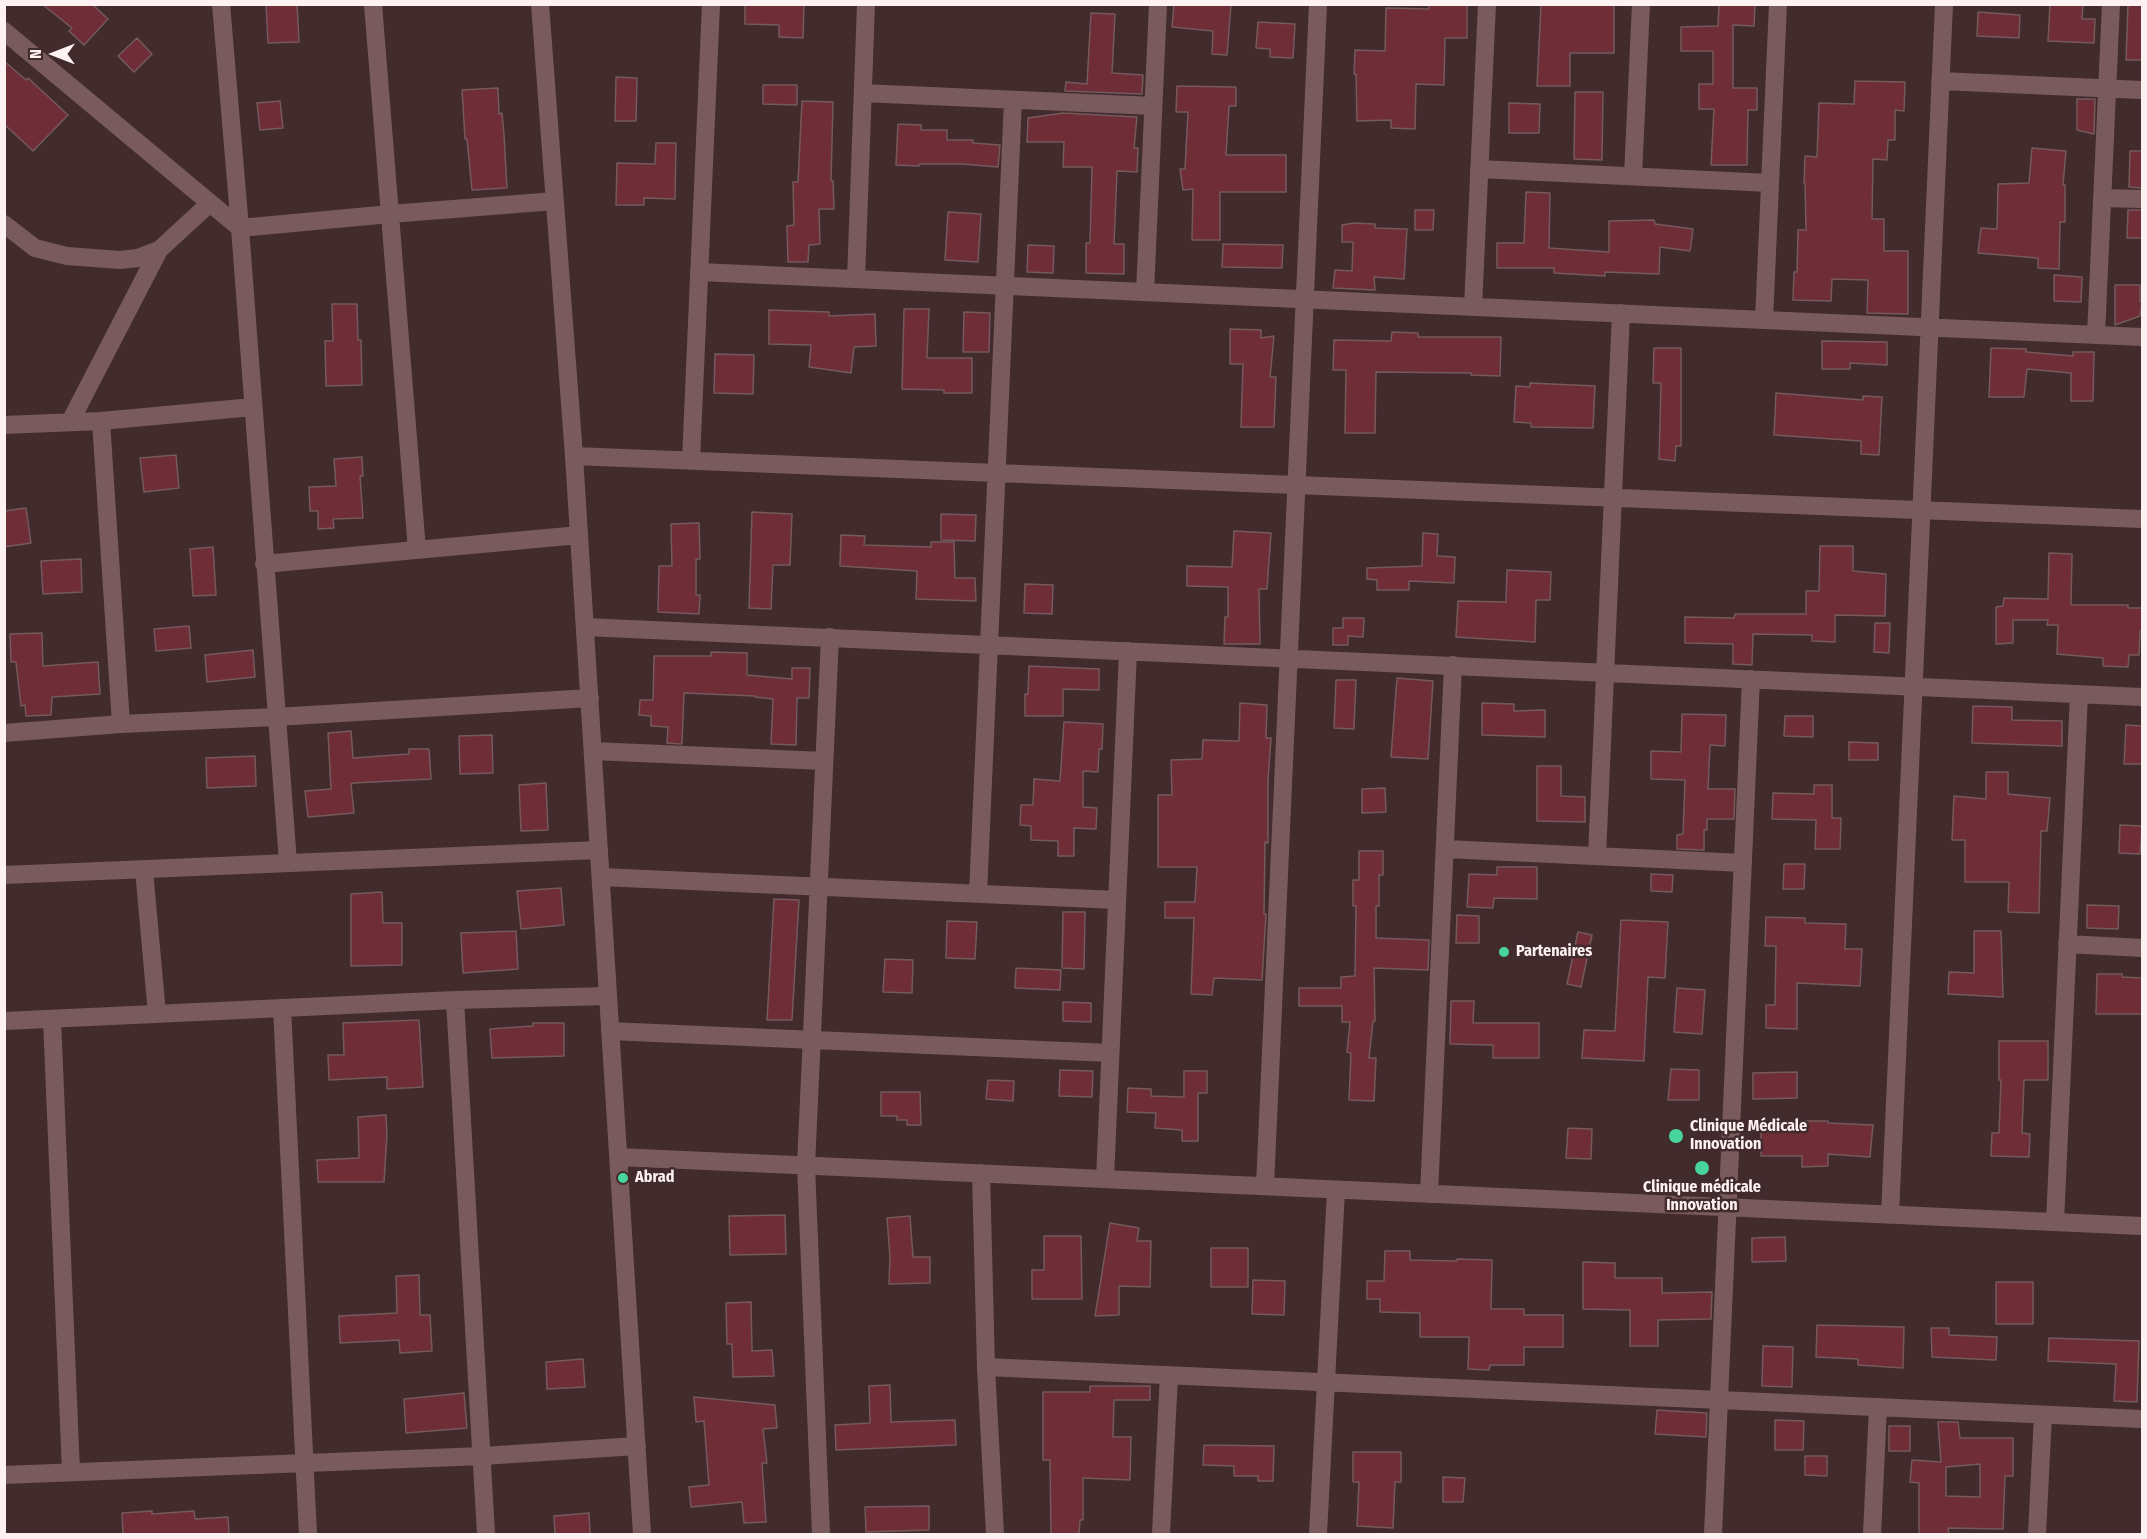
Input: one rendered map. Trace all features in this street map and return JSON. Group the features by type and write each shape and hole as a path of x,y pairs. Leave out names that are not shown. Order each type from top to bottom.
{"street":[{"path":"221,4 288,862"},
{"path":"373,4 417,550"},
{"path":"540,4 574,456 642,1534"},
{"path":"691,460 711,4"},
{"path":"856,279 867,4"},
{"path":"1145,292 1158,4"},
{"path":"1265,1186 1318,4"},
{"path":"1473,307 1487,4"},
{"path":"1633,176 1641,4"},
{"path":"1764,320 1778,4"},
{"path":"1890,1215 1944,4"},
{"path":"2096,335 2111,4"},
{"path":"4,31 240,228 555,201"},
{"path":"1940,81 2142,90"},
{"path":"863,93 1153,106"},
{"path":"978,894 1013,100"},
{"path":"1479,169 1770,183"},
{"path":"2102,198 2142,200"},
{"path":"70,422 159,250 210,204"},
{"path":"4,224 35,248 67,256 120,260 138,258 159,250"},
{"path":"699,272 2142,337"},
{"path":"1597,856 1621,314"},
{"path":"4,425 101,421 253,407"},
{"path":"101,421 121,724"},
{"path":"574,456 2142,519"},
{"path":"264,564 579,535"},
{"path":"585,627 2142,697"},
{"path":"820,1534 806,1166 830,637"},
{"path":"1105,1179 1128,651"},
{"path":"1429,1194 1453,665"},
{"path":"1713,1534 1751,679"},
{"path":"2055,1222 2079,694"},
{"path":"4,733 121,724 590,698"},
{"path":"593,751 825,761"},
{"path":"1445,849 1743,863"},
{"path":"4,875 599,850"},
{"path":"144,870 157,1014"},
{"path":"601,877 1117,900"},
{"path":"2067,944 2142,948"},
{"path":"4,1022 454,1000 608,996"},
{"path":"454,1000 486,1534"},
{"path":"282,1008 308,1534"},
{"path":"51,1019 71,1472"},
{"path":"610,1031 1110,1053"},
{"path":"618,1157 2142,1226"},
{"path":"981,1173 986,1367 995,1534"},
{"path":"1318,1534 1336,1190"},
{"path":"986,1367 2142,1419"},
{"path":"1161,1534 1169,1376"},
{"path":"1872,1534 1878,1407"},
{"path":"2037,1534 2043,1415"},
{"path":"4,1475 483,1456 637,1446"}],"building":[{"path":"42,4 92,4 108,19 84,45 69,31 72,28"},
{"path":"266,4 297,4 299,42 268,43"},
{"path":"745,4 804,4 803,38 779,37 779,25 745,24"},
{"path":"1174,4 1231,4 1227,55 1212,54 1213,31 1172,27"},
{"path":"1467,4 1467,38 1445,38 1444,85 1416,84 1415,129 1391,128 1391,120 1357,121 1355,50 1385,51 1386,8 1429,9 1429,5"},
{"path":"1541,4 1614,4 1614,53 1570,53 1570,86 1537,86"},
{"path":"1719,4 1755,4 1754,26 1733,25 1733,88 1757,88 1757,110 1748,110 1747,165 1711,165 1714,109 1699,109 1699,84 1713,84 1713,51 1681,51 1681,27 1718,26"},
{"path":"2050,4 2083,4 2082,19 2095,19 2094,43 2048,41"},
{"path":"2128,4 2142,4 2142,60 2126,60"},
{"path":"1978,12 2020,15 2019,38 1977,36"},
{"path":"1091,13 1115,14 1112,73 1143,75 1142,94 1065,91 1066,82 1087,84"},
{"path":"1258,22 1295,24 1293,58 1270,57 1270,49 1256,48"},
{"path":"137,38 152,54 134,72 118,56"},
{"path":"4,61 26,80 28,78 68,115 33,151 4,124"},
{"path":"616,77 637,78 636,121 615,121"},
{"path":"1855,81 1905,82 1904,111 1895,110 1895,140 1888,140 1887,160 1873,159 1872,219 1884,219 1884,251 1908,251 1908,314 1867,313 1868,280 1832,279 1831,301 1793,300 1794,272 1797,272 1798,230 1806,230 1805,156 1817,157 1819,103 1854,104"},
{"path":"763,85 797,85 797,105 763,104"},
{"path":"1177,86 1236,87 1236,106 1229,106 1226,155 1286,155 1286,192 1220,192 1220,240 1192,240 1193,189 1183,190 1180,169 1185,169 1188,112 1176,112"},
{"path":"498,88 507,188 472,190 467,139 465,139 462,90"},
{"path":"1575,92 1603,92 1602,160 1574,159"},
{"path":"2077,99 2095,99 2094,134 2077,130"},
{"path":"280,101 283,128 260,130 257,103"},
{"path":"802,101 833,102 831,181 833,181 834,209 819,209 820,244 809,245 808,262 788,262 787,226 794,225 793,182 798,182"},
{"path":"1509,103 1540,104 1539,133 1509,133"},
{"path":"1063,113 1137,117 1134,148 1138,148 1137,172 1117,171 1114,244 1124,244 1124,274 1086,273 1086,243 1090,243 1092,167 1063,167 1064,142 1027,142 1028,118"},
{"path":"898,124 921,125 921,130 947,130 947,140 973,140 973,143 1000,145 998,167 962,164 896,165"},
{"path":"656,143 676,143 675,199 644,198 644,205 616,205 617,163 655,164"},
{"path":"2032,148 2066,151 2063,185 2065,185 2065,222 2060,222 2059,269 2038,268 2038,258 1978,253 1981,228 1997,229 1998,184 2029,183"},
{"path":"2130,151 2142,151 2142,188 2129,187"},
{"path":"1526,192 1550,193 1549,248 1609,252 1609,221 1654,220 1655,224 1693,229 1690,251 1660,247 1659,274 1605,272 1605,276 1554,273 1554,268 1497,268 1497,243 1524,243"},
{"path":"1415,210 1434,210 1433,230 1415,230"},
{"path":"2128,210 2142,210 2142,238 2127,238"},
{"path":"948,212 981,214 978,262 945,260"},
{"path":"1375,224 1375,228 1407,229 1404,279 1374,277 1375,290 1333,288 1335,270 1352,271 1353,242 1342,242 1342,225"},
{"path":"1223,244 1283,245 1282,268 1222,267"},
{"path":"1028,245 1054,246 1053,273 1027,272"},
{"path":"2054,275 2082,277 2081,302 2054,301"},
{"path":"2115,285 2140,285 2140,302 2142,302 2140,316 2115,325"},
{"path":"332,304 357,304 362,385 326,386 325,341 333,341"},
{"path":"904,309 929,309 927,358 972,358 972,393 902,389"},
{"path":"769,310 829,312 829,316 875,314 876,346 854,347 851,373 809,367 811,345 769,344"},
{"path":"964,312 990,313 989,352 963,352"},
{"path":"1230,329 1261,330 1261,338 1274,336 1270,377 1276,377 1274,427 1241,427 1243,364 1230,364"},
{"path":"1392,332 1418,333 1418,337 1501,337 1500,376 1471,375 1471,373 1376,372 1375,433 1345,433 1346,370 1333,370 1334,340 1391,341"},
{"path":"1822,341 1887,342 1887,365 1850,363 1850,369 1822,369"},
{"path":"1654,348 1681,348 1681,446 1676,446 1675,461 1659,459 1661,383 1653,383"},
{"path":"1991,348 2026,349 2026,352 2073,356 2073,352 2094,352 2093,401 2071,401 2071,373 2027,369 2024,397 1989,397"},
{"path":"715,354 754,355 753,394 714,393"},
{"path":"1530,383 1595,386 1593,428 1531,427 1531,423 1514,422 1516,386 1530,387"},
{"path":"1776,393 1863,400 1863,396 1882,397 1879,455 1861,454 1861,441 1774,435"},
{"path":"176,455 179,488 144,492 140,458"},
{"path":"362,457 363,476 360,476 363,518 333,519 334,528 318,529 318,511 310,511 309,487 336,486 334,459"},
{"path":"26,508 31,543 4,547 4,511"},
{"path":"752,512 792,514 790,565 773,565 771,609 749,608"},
{"path":"941,514 976,515 975,541 941,540"},
{"path":"699,523 700,559 696,559 696,595 700,595 699,614 658,612 659,566 672,566 671,524"},
{"path":"1234,531 1271,533 1267,589 1259,589 1260,644 1224,644 1225,617 1228,617 1228,587 1187,586 1187,566 1232,567"},
{"path":"1423,533 1438,534 1437,556 1455,557 1454,583 1409,581 1409,590 1377,590 1377,580 1367,579 1367,568 1422,566"},
{"path":"841,535 865,536 864,545 931,547 931,542 954,542 955,578 975,578 976,601 916,599 917,571 840,566"},
{"path":"1820,546 1853,546 1853,571 1886,574 1885,616 1835,615 1835,642 1812,641 1812,635 1753,634 1752,665 1733,664 1733,644 1685,643 1685,617 1734,618 1735,614 1806,614 1806,591 1819,591"},
{"path":"213,547 216,595 193,596 190,549"},
{"path":"2049,553 2072,554 2071,605 2128,605 2128,608 2142,608 2139,655 2129,655 2128,667 2103,666 2103,658 2057,654 2058,625 2047,625 2048,620 2013,620 2013,643 1996,644 1996,607 2003,606 2004,598 2048,599"},
{"path":"81,559 82,592 43,594 41,561"},
{"path":"1507,570 1551,572 1550,600 1536,600 1535,642 1456,637 1458,601 1506,602"},
{"path":"1025,584 1053,585 1052,614 1024,613"},
{"path":"1343,618 1364,618 1363,637 1348,636 1348,645 1333,645 1333,628 1343,628"},
{"path":"1875,623 1890,623 1889,653 1874,652"},
{"path":"189,626 191,648 156,651 154,629"},
{"path":"42,633 43,666 98,662 100,694 52,697 51,715 26,716 25,705 21,706 16,662 11,662 10,634"},
{"path":"253,650 255,677 207,682 205,655"},
{"path":"711,652 747,653 747,675 792,679 792,668 810,668 809,698 797,698 796,745 771,744 773,699 684,693 682,744 667,743 668,727 651,726 651,716 639,715 640,700 653,700 654,656 711,656"},
{"path":"1029,666 1099,669 1099,690 1063,689 1063,716 1025,716"},
{"path":"1397,678 1433,681 1428,759 1391,757"},
{"path":"1336,680 1356,680 1354,729 1334,728"},
{"path":"1240,703 1267,705 1266,738 1271,738 1268,843 1265,842 1264,914 1266,914 1262,980 1214,978 1212,995 1191,994 1194,918 1165,918 1165,902 1195,902 1197,867 1158,867 1158,795 1172,795 1171,760 1202,759 1203,740 1239,741"},
{"path":"1482,703 1514,704 1514,711 1545,710 1545,737 1482,735"},
{"path":"1973,706 2012,707 2012,720 2062,721 2062,746 1972,743"},
{"path":"1682,714 1726,715 1725,746 1710,745 1708,789 1735,789 1734,819 1707,819 1707,830 1704,830 1704,850 1677,849 1677,835 1683,834 1685,780 1651,779 1651,751 1681,752"},
{"path":"1785,716 1813,716 1813,737 1784,736"},
{"path":"1064,722 1103,724 1098,772 1083,771 1083,807 1097,808 1096,829 1074,828 1074,856 1058,856 1058,841 1031,840 1031,826 1020,825 1021,805 1033,805 1034,779 1060,781"},
{"path":"2126,725 2142,726 2142,764 2124,764"},
{"path":"351,731 353,758 409,754 409,749 429,749 431,779 354,783 351,784 354,813 308,817 305,791 331,789 328,733"},
{"path":"492,735 493,773 460,774 459,736"},
{"path":"1849,742 1878,743 1878,760 1849,760"},
{"path":"255,756 256,786 207,788 206,758"},
{"path":"1537,766 1561,766 1561,796 1585,797 1585,822 1537,821"},
{"path":"1986,772 2008,772 2008,794 2050,798 2047,831 2041,831 2039,913 2008,912 2009,882 1965,882 1965,840 1952,840 1954,796 1986,799"},
{"path":"546,783 548,830 521,831 519,785"},
{"path":"1814,785 1832,785 1832,818 1841,818 1840,849 1815,849 1816,820 1772,819 1773,793 1814,794"},
{"path":"1385,788 1386,812 1362,813 1362,789"},
{"path":"2120,825 2142,826 2140,854 2119,853"},
{"path":"1359,851 1383,851 1383,875 1379,875 1379,906 1376,906 1376,938 1429,940 1428,970 1374,968 1375,1021 1373,1021 1369,1058 1376,1058 1374,1101 1349,1100 1351,1053 1347,1052 1350,1022 1342,1022 1342,1006 1299,1006 1299,988 1341,988 1341,977 1355,976 1356,906 1353,906 1353,880 1359,880"},
{"path":"1784,864 1805,864 1804,889 1783,889"},
{"path":"1497,867 1537,867 1537,899 1494,898 1493,908 1467,907 1469,874 1497,875"},
{"path":"1651,874 1673,875 1672,892 1651,891"},
{"path":"561,888 564,925 521,929 517,891"},
{"path":"382,892 383,923 402,923 402,965 351,966 351,894"},
{"path":"774,899 799,900 792,1020 767,1020"},
{"path":"2087,905 2119,906 2118,929 2087,928"},
{"path":"1063,912 1085,912 1084,969 1062,968"},
{"path":"1457,915 1479,916 1479,943 1456,943"},
{"path":"1766,917 1805,918 1805,923 1846,924 1845,949 1862,949 1860,986 1797,983 1797,1029 1766,1028 1766,1005 1775,1005 1776,946 1765,946"},
{"path":"1621,920 1668,922 1665,978 1648,977 1644,1061 1582,1058 1584,1030 1615,1031"},
{"path":"947,921 977,922 975,959 946,958"},
{"path":"516,931 518,969 463,973 461,933"},
{"path":"1974,931 2001,931 2003,997 1948,994 1949,972 1974,973"},
{"path":"1578,932 1592,935 1581,987 1567,984"},
{"path":"885,959 913,960 912,993 883,992"},
{"path":"1016,968 1061,970 1060,990 1015,988"},
{"path":"2097,974 2122,974 2122,977 2142,978 2142,1014 2096,1014"},
{"path":"1677,988 1705,990 1702,1034 1674,1032"},
{"path":"1451,1001 1474,1001 1473,1023 1539,1023 1539,1058 1493,1058 1493,1045 1450,1044"},
{"path":"1063,1002 1091,1003 1091,1022 1063,1021"},
{"path":"419,1020 423,1087 387,1089 387,1077 329,1080 328,1055 344,1055 343,1023"},
{"path":"533,1023 564,1023 564,1056 492,1058 490,1029 533,1026"},
{"path":"1999,1041 2048,1041 2048,1080 2024,1080 2022,1133 2030,1134 2029,1157 1991,1156 1992,1133 1999,1133 2001,1080 1999,1080"},
{"path":"1671,1069 1699,1070 1699,1100 1668,1100"},
{"path":"1060,1070 1093,1071 1092,1097 1059,1096"},
{"path":"1184,1071 1207,1071 1207,1093 1198,1093 1198,1141 1182,1141 1182,1130 1155,1128 1156,1113 1127,1112 1128,1088 1151,1089 1151,1096 1184,1097"},
{"path":"1797,1072 1797,1098 1753,1099 1753,1073"},
{"path":"988,1080 1014,1081 1013,1101 986,1099"},
{"path":"881,1092 920,1092 921,1125 907,1125 907,1120 897,1120 897,1116 881,1116"},
{"path":"386,1115 384,1182 318,1182 317,1160 359,1158 358,1117"},
{"path":"1801,1121 1873,1125 1870,1157 1828,1154 1828,1166 1802,1167 1802,1156 1761,1156 1761,1127 1801,1127"},
{"path":"1568,1128 1592,1129 1591,1159 1566,1158"},
{"path":"785,1215 786,1254 730,1255 729,1216"},
{"path":"910,1216 913,1257 930,1257 930,1283 889,1284 890,1257 887,1218"},
{"path":"1110,1223 1139,1228 1137,1241 1151,1241 1150,1287 1119,1286 1119,1315 1095,1316"},
{"path":"1044,1236 1081,1236 1082,1299 1032,1299 1032,1270 1044,1270"},
{"path":"1785,1237 1786,1261 1752,1262 1752,1238"},
{"path":"1211,1248 1248,1248 1248,1287 1211,1287"},
{"path":"1385,1251 1410,1251 1410,1260 1492,1260 1491,1309 1524,1309 1524,1315 1563,1315 1563,1347 1524,1347 1524,1365 1490,1365 1489,1370 1468,1369 1469,1337 1420,1337 1420,1313 1380,1312 1380,1299 1367,1299 1367,1281 1384,1281"},
{"path":"1583,1262 1615,1263 1615,1278 1662,1278 1662,1293 1712,1292 1711,1319 1658,1320 1658,1346 1630,1346 1630,1310 1583,1309"},
{"path":"419,1275 420,1315 430,1315 432,1351 400,1353 399,1340 340,1343 339,1316 397,1313 396,1276"},
{"path":"1253,1280 1285,1281 1284,1315 1252,1314"},
{"path":"1996,1282 2033,1282 2033,1324 1996,1324"},
{"path":"751,1302 752,1351 772,1350 774,1376 733,1377 732,1344 727,1344 726,1303"},
{"path":"1817,1325 1904,1327 1903,1368 1858,1365 1858,1359 1816,1357"},
{"path":"1931,1328 1949,1328 1949,1335 1997,1337 1996,1360 1932,1357"},
{"path":"2049,1338 2139,1341 2137,1402 2114,1401 2116,1364 2048,1361"},
{"path":"1763,1346 1793,1347 1792,1387 1762,1386"},
{"path":"583,1359 585,1387 547,1389 546,1362"},
{"path":"890,1385 891,1422 955,1420 956,1445 836,1450 835,1425 870,1423 869,1386"},
{"path":"1090,1386 1150,1386 1150,1400 1114,1400 1113,1437 1131,1437 1130,1480 1083,1478 1083,1520 1080,1520 1079,1534 1051,1534 1050,1460 1043,1460 1043,1392 1090,1392"},
{"path":"464,1393 467,1428 406,1433 404,1399"},
{"path":"694,1397 775,1405 777,1428 763,1429 767,1463 762,1463 766,1522 744,1523 742,1502 691,1507 689,1487 709,1485 704,1421 696,1422"},
{"path":"1657,1410 1707,1413 1706,1437 1655,1434"},
{"path":"1775,1420 1804,1421 1803,1450 1775,1450"},
{"path":"1938,1422 1958,1422 1960,1438 2013,1438 2013,1476 2005,1476 2003,1529 1948,1528 1949,1534 1919,1534 1919,1483 1910,1482 1912,1460 1941,1462","holes":["1980,1464 1980,1497 1946,1496 1946,1467"]},
{"path":"1889,1426 1910,1426 1910,1451 1889,1451"},
{"path":"1204,1445 1274,1446 1273,1481 1258,1481 1258,1476 1234,1476 1234,1466 1203,1465"},
{"path":"1353,1452 1401,1452 1401,1482 1395,1482 1393,1528 1357,1526 1359,1482 1353,1482"},
{"path":"1805,1456 1827,1456 1827,1476 1805,1475"},
{"path":"1443,1477 1465,1478 1463,1502 1443,1502"},
{"path":"929,1506 929,1530 866,1532 865,1507"},
{"path":"152,1511 152,1514 194,1511 195,1519 228,1517 229,1534 123,1534 122,1513"},
{"path":"589,1513 590,1534 555,1534 554,1516"}],"place":[{"name":"Partenaires","path":"1504,952"},
{"name":"Clinique Médicale Innovation","path":"1676,1136"},
{"name":"Clinique médicale Innovation","path":"1702,1168"},
{"name":"Abrad","path":"623,1178"}]}
